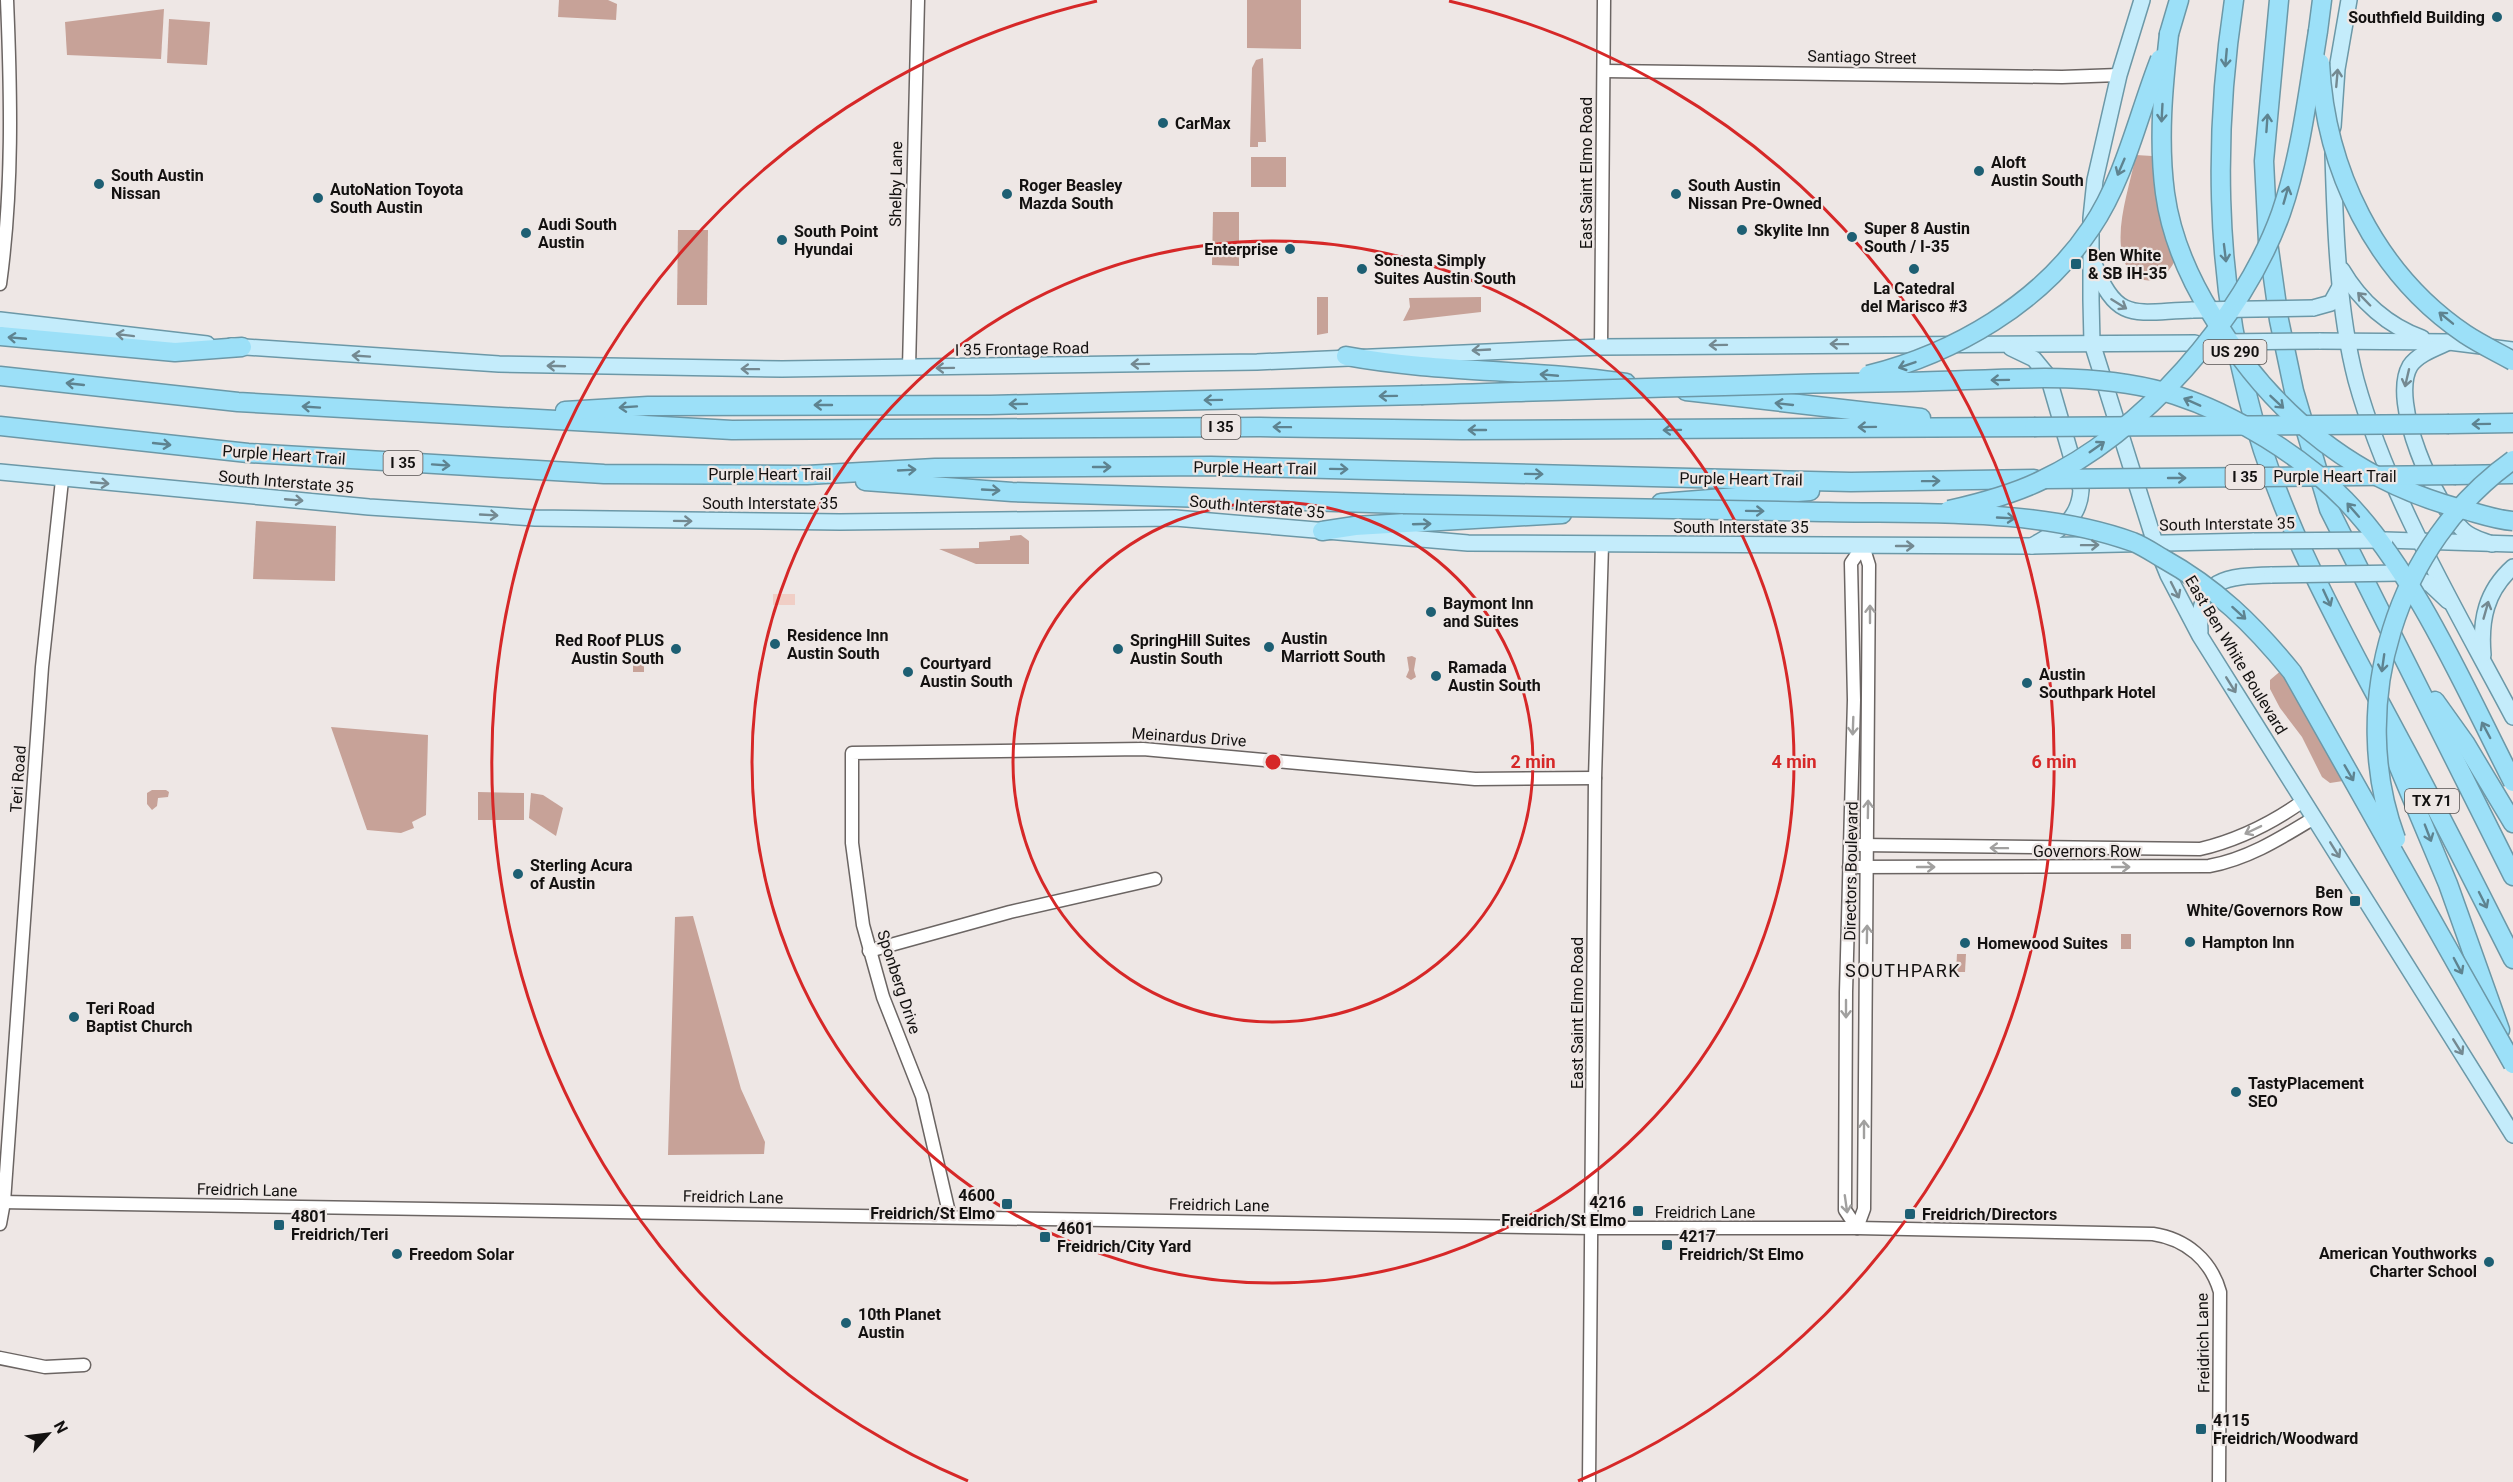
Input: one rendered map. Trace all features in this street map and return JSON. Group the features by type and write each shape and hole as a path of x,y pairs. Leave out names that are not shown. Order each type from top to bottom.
{"highway":[{"name":"US 290","path":"2180,0 2169,34 2161,130 2165,194 2181,255 2200,296 2232,349 2267,393 2320,441 2384,482 2431,502 2513,521"},
{"name":"TX 71","path":"2234,0 2226,53 2220,161 2224,245 2247,398 2265,456 2293,525 2349,644 2513,959"},
{"name":"TX 71","path":"2278,0 2264,161 2268,242 2279,320 2294,391 2330,509 2513,876"},
{"path":"2271,69 2290,0"},
{"path":"1927,514 1990,500 2041,481 2097,447 2152,404 2195,359 2250,280 2280,214 2296,158 2322,0"},
{"path":"2318,31 2326,124 2339,168 2355,208 2376,244 2431,306 2465,334 2513,360"},
{"path":"1846,381 1902,367 1945,350 1986,327 2026,298 2061,263 2091,228 2110,191 2131,144 2169,34"},
{"path":"0,336 175,352 242,347"},
{"path":"1346,356 1390,364 1621,382 1737,399 1907,416 1967,426"},
{"name":"I 35","path":"0,376 238,402 732,430 1260,427 1665,430 2513,423"},
{"path":"474,417 648,406 990,405 1421,395 1846,381 2082,380 2126,385 2175,395 2266,438 2344,498 2376,536 2415,594 2513,782"},
{"name":"Purple Heart Trail","path":"0,426 248,453 516,470 807,475 935,468 1210,466 1851,482 2513,474"},
{"path":"2410,877 2392,828 2382,787 2376,724 2383,656 2411,578 2438,534 2468,497 2513,460"},
{"path":"807,475 1012,492 1402,504 1927,514 2033,520 2096,530 2136,543 2181,568 2219,595 2257,629 2292,672 2410,877 2513,1065"},
{"path":"1322,531 1355,526 1554,515 1688,500 1803,492 1851,482"},
{"path":"2349,644 2448,884 2513,1065"},
{"path":"2406,660 2465,743 2513,823"}],"main road":[{"name":"East Ben White Boulevard","path":"2142,0 2119,75 2095,180 2090,255 2092,343 2155,543 2168,575 2200,636 2513,1135"},
{"path":"2349,0 2337,69 2332,141 2339,264 2348,340 2356,380 2379,447 2423,542 2513,717"},
{"path":"2090,255 2104,289 2113,302 2125,309 2138,311 2313,308 2331,303 2342,283"},
{"path":"2339,264 2351,285 2382,316 2405,332 2431,341"},
{"path":"0,320 242,347"},
{"path":"1346,356 1601,347 1776,344 2003,346 2348,340 2449,342 2513,350"},
{"path":"2449,342 2420,356 2411,364 2405,377 2404,400 2416,452 2454,520 2474,537 2492,544"},
{"path":"2003,346 2023,352 2034,359 2048,376 2080,490 2080,504 2064,528 2032,546"},
{"name":"I 35 Frontage Road","path":"242,347 455,362 698,368 909,368 1257,362 1346,356"},
{"name":"South Interstate 35","path":"0,472 62,480 369,507 535,518 828,522 1175,518 1447,543 2032,546 2385,540 2513,544"},
{"path":"2483,661 2481,632 2485,608 2501,578 2513,567"},
{"path":"2200,636 2199,615 2202,598 2214,586 2241,576 2402,573 2430,584 2455,607"}],"street":[{"path":"0,284 10,184 12,112 7,0"},
{"name":"Shelby Lane","path":"909,368 918,0"},
{"name":"East Saint Elmo Road","path":"1601,347 1605,0"},
{"name":"Santiago Street","path":"1604,71 2062,77 2119,75"},
{"name":"Teri Road","path":"0,1224 42,667 62,480"},
{"name":"East Saint Elmo Road","path":"1589,1482 1595,778 1602,545"},
{"name":"Directors Boulevard","path":"1857,1228 1845,1210 1849,867 1854,700 1851,563 1863,546"},
{"name":"Directors Boulevard","path":"1857,1228 1864,1209 1870,700 1869,565 1863,546"},
{"path":"1854,700 1870,700"},
{"name":"Meinardus Drive","path":"852,753 1143,749 1475,779 1595,778"},
{"name":"Sponberg Drive","path":"852,753 854,862 869,951 883,997 922,1096 950,1217"},
{"name":"Governors Row","path":"1850,844 2200,849 2245,834 2279,818 2303,801"},
{"name":"Governors Row","path":"1849,867 2209,866 2229,863 2314,818"},
{"path":"869,951 1010,912 1155,879"},
{"name":"Freidrich Lane","path":"2,1202 1592,1228 1857,1228 2153,1234 2186,1245 2211,1269 2222,1300 2219,1482"},
{"path":"0,1358 45,1367 84,1365"}],"shaded area":[{"path":"559,0 608,0 617,4 616,20 558,17"},
{"path":"1247,0 1301,0 1301,49 1247,48"},
{"path":"164,9 161,59 67,55 65,22"},
{"path":"169,19 210,22 207,65 167,63"},
{"path":"1263,58 1266,142 1258,142 1258,147 1250,147 1252,68 1256,60"},
{"path":"2136,155 2168,157 2179,226 2180,236 2175,259 2169,270 2160,278 2150,280 2140,279 2131,273 2121,247 2123,213"},
{"path":"1251,157 1286,157 1286,187 1251,187"},
{"path":"1213,212 1239,212 1239,266 1212,265"},
{"path":"678,230 708,230 707,305 677,305"},
{"path":"1317,297 1328,297 1328,333 1317,335"},
{"path":"1481,297 1481,312 1403,321 1410,307 1409,298"},
{"path":"256,521 336,526 335,581 253,579"},
{"path":"1021,535 1029,541 1029,564 976,564 939,549 979,548 979,542 1010,540 1010,536"},
{"path":"773,594 795,594 795,605 773,605"},
{"path":"633,654 644,654 644,672 633,672"},
{"path":"1407,657 1416,658 1414,670 1416,677 1411,680 1406,677 1409,670"},
{"path":"2284,668 2337,733 2352,773 2343,781 2330,783 2322,777 2302,737 2280,708 2270,689 2270,680"},
{"path":"331,727 428,735 426,815 412,822 414,828 401,833 367,830"},
{"path":"152,790 169,792 168,797 158,798 157,806 152,810 147,804 147,793"},
{"path":"478,792 524,793 524,820 478,820"},
{"path":"531,793 543,795 563,808 556,836 529,818"},
{"path":"693,916 741,1089 765,1142 764,1154 668,1155 675,917"},
{"path":"2121,934 2131,934 2131,949 2121,949"},
{"path":"1957,954 1966,954 1965,972 1956,972"}],"place":[{"name":"Southfield Building","path":"2497,17"},
{"name":"CarMax","path":"1163,123"},
{"name":"Aloft Austin South","path":"1979,171"},
{"name":"South Austin Nissan","path":"99,184"},
{"name":"Roger Beasley Mazda South","path":"1007,194"},
{"name":"South Austin Nissan Pre-Owned","path":"1676,194"},
{"name":"AutoNation Toyota South Austin","path":"318,198"},
{"name":"Skylite Inn","path":"1742,230"},
{"name":"Audi South Austin","path":"526,233"},
{"name":"Super 8 Austin South / I-35","path":"1852,237"},
{"name":"South Point Hyundai","path":"782,240"},
{"name":"Enterprise","path":"1290,249"},
{"name":"Ben White & SB IH-35","path":"2076,264"},
{"name":"Sonesta Simply Suites Austin South","path":"1362,269"},
{"name":"La Catedral del Marisco #3","path":"1914,269"},
{"name":"Baymont Inn and Suites","path":"1431,612"},
{"name":"Residence Inn Austin South","path":"775,644"},
{"name":"Austin Marriott South","path":"1269,647"},
{"name":"Red Roof PLUS Austin South","path":"676,649"},
{"name":"SpringHill Suites Austin South","path":"1118,649"},
{"name":"Courtyard Austin South","path":"908,672"},
{"name":"Ramada Austin South","path":"1436,676"},
{"name":"Austin Southpark Hotel","path":"2027,683"},
{"name":"Sterling Acura of Austin","path":"518,874"},
{"name":"Ben White/Governors Row","path":"2355,901"},
{"name":"Hampton Inn","path":"2190,942"},
{"name":"Homewood Suites","path":"1965,943"},
{"name":"Teri Road Baptist Church","path":"74,1017"},
{"name":"TastyPlacement SEO","path":"2236,1092"},
{"name":"4600 Freidrich/St Elmo","path":"1007,1204"},
{"name":"4216 Freidrich/St Elmo","path":"1638,1211"},
{"name":"Freidrich/Directors","path":"1910,1214"},
{"name":"4801 Freidrich/Teri","path":"279,1225"},
{"name":"4601 Freidrich/City Yard","path":"1045,1237"},
{"name":"4217 Freidrich/St Elmo","path":"1667,1245"},
{"name":"Freedom Solar","path":"397,1254"},
{"name":"American Youthworks Charter School","path":"2489,1262"},
{"name":"10th Planet Austin","path":"846,1323"},
{"name":"4115 Freidrich/Woodward","path":"2201,1429"}],"district":[{"name":"SOUTHPARK","path":"1903,970"}]}
